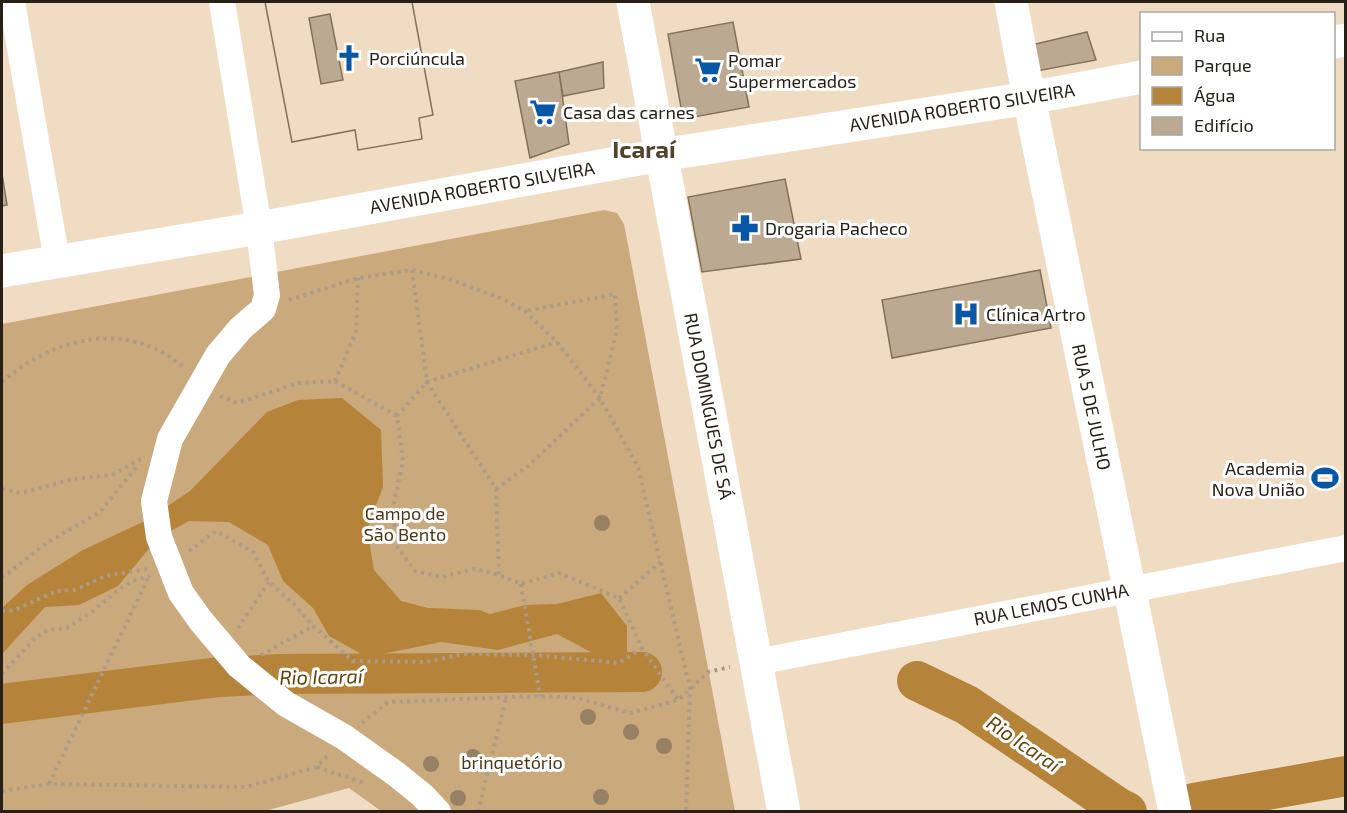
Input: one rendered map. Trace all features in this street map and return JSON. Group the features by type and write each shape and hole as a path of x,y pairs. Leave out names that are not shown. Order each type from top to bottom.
{"street":[{"path":"12,2 57,261"},
{"path":"222,2 259,228 267,295 263,309 241,328 218,355 170,439 154,501 159,537 159,568 232,657 263,685 286,704 344,737 396,774 422,795 438,812"},
{"name":"RUA DOMINGUES DE SÁ","path":"633,2 784,812"},
{"name":"RUA 5 DE JULHO","path":"1011,2 1175,812"},
{"name":"AVENIDA ROBERTO SILVEIRA","path":"2,271 259,228 661,155 1029,98 1140,77"},
{"name":"RUA LEMOS CUNHA","path":"757,662 1129,588 1346,548"}],"path":[{"path":"263,309 358,278 412,270 449,279 502,299 525,311 557,342 600,398 638,467 690,689 686,812"},
{"path":"412,270 427,382 496,489 499,575"},
{"path":"335,381 356,332 358,278"},
{"path":"496,489 528,466 600,398 617,330 615,294 525,311"},
{"path":"2,382 24,366 57,349 77,342 114,338 143,342 182,366 194,378 198,388 237,403 299,383 335,381 397,416"},
{"path":"557,342 427,382 397,416 403,461 394,502 395,544 415,571 441,577 475,569 521,584 559,573 619,598 642,648 678,699"},
{"path":"2,489 21,493 73,479 112,475 144,457 100,512 48,542 2,578"},
{"path":"2,611 15,610 56,591 75,590 105,576 159,568 216,531 253,552 269,582 294,604 312,626 353,661 426,662 464,654 533,655 619,663 642,648"},
{"path":"619,598 661,562"},
{"path":"2,674 36,637 48,630 67,628 92,612 118,590 133,581 149,576 49,784"},
{"path":"232,657 269,582"},
{"path":"521,584 540,696"},
{"path":"232,657 312,626"},
{"path":"2,790 49,784 246,787 317,767 344,737 388,702 540,696 577,698 630,714 678,699 708,672 757,662"},
{"path":"478,812 506,698"},
{"path":"317,767 373,786"}],"green space":[{"name":"Campo de São Bento","path":"604,210 617,213 624,224 735,811 381,811 349,788 265,811 2,812 2,324"}],"water":[{"path":"342,398 381,430 383,487 367,529 374,570 401,601 428,608 479,610 490,614 525,605 557,604 601,593 627,626 627,654 602,658 557,634 498,650 441,642 367,657 329,636 313,608 283,581 268,545 229,522 189,521 167,533 147,551 118,586 79,605 45,607 2,654 2,608 27,585 83,550 147,520 190,491 267,412 298,400"}],"building":[{"name":"Porciúncula","path":"265,2 412,2 433,115 419,118 422,139 358,150 355,130 292,142","holes":["330,14 343,80 321,84 309,18"]},
{"name":"Porciúncula","path":"265,2 412,2 433,115 419,118 422,139 358,150 355,130 292,142"},
{"name":"Pomar Supermercados","path":"733,22 749,107 683,119 668,34"},
{"path":"1087,32 1096,60 1037,71 1031,45"},
{"path":"603,62 604,88 563,96 559,72"},
{"name":"Casa das carnes","path":"559,72 569,144 530,158 515,81"},
{"path":"2,174 7,205 2,206"},
{"name":"Drogaria Pacheco","path":"785,179 801,259 702,272 688,197"},
{"name":"Clínica Artro","path":"1040,270 1051,328 892,358 882,300"}],"waterway":[{"name":"Rio Icaraí","path":"2,704 219,677 280,674 642,672"},
{"name":"Rio Icaraí","path":"917,681 967,705 1127,812"},
{"name":"Rio Icaraí","path":"1194,803 1346,776"}],"place":[{"name":"Porciúncula","path":"349,58"},
{"name":"Pomar Supermercados","path":"708,70"},
{"name":"Casa das carnes","path":"543,112"},
{"name":"Drogaria Pacheco","path":"745,228"},
{"name":"Clínica Artro","path":"966,314"},
{"name":"Academia Nova União","path":"1325,478"}],"district":[{"name":"Icaraí","path":"644,148"}],"park label":[{"name":"brinquetório","path":"512,762"}]}
